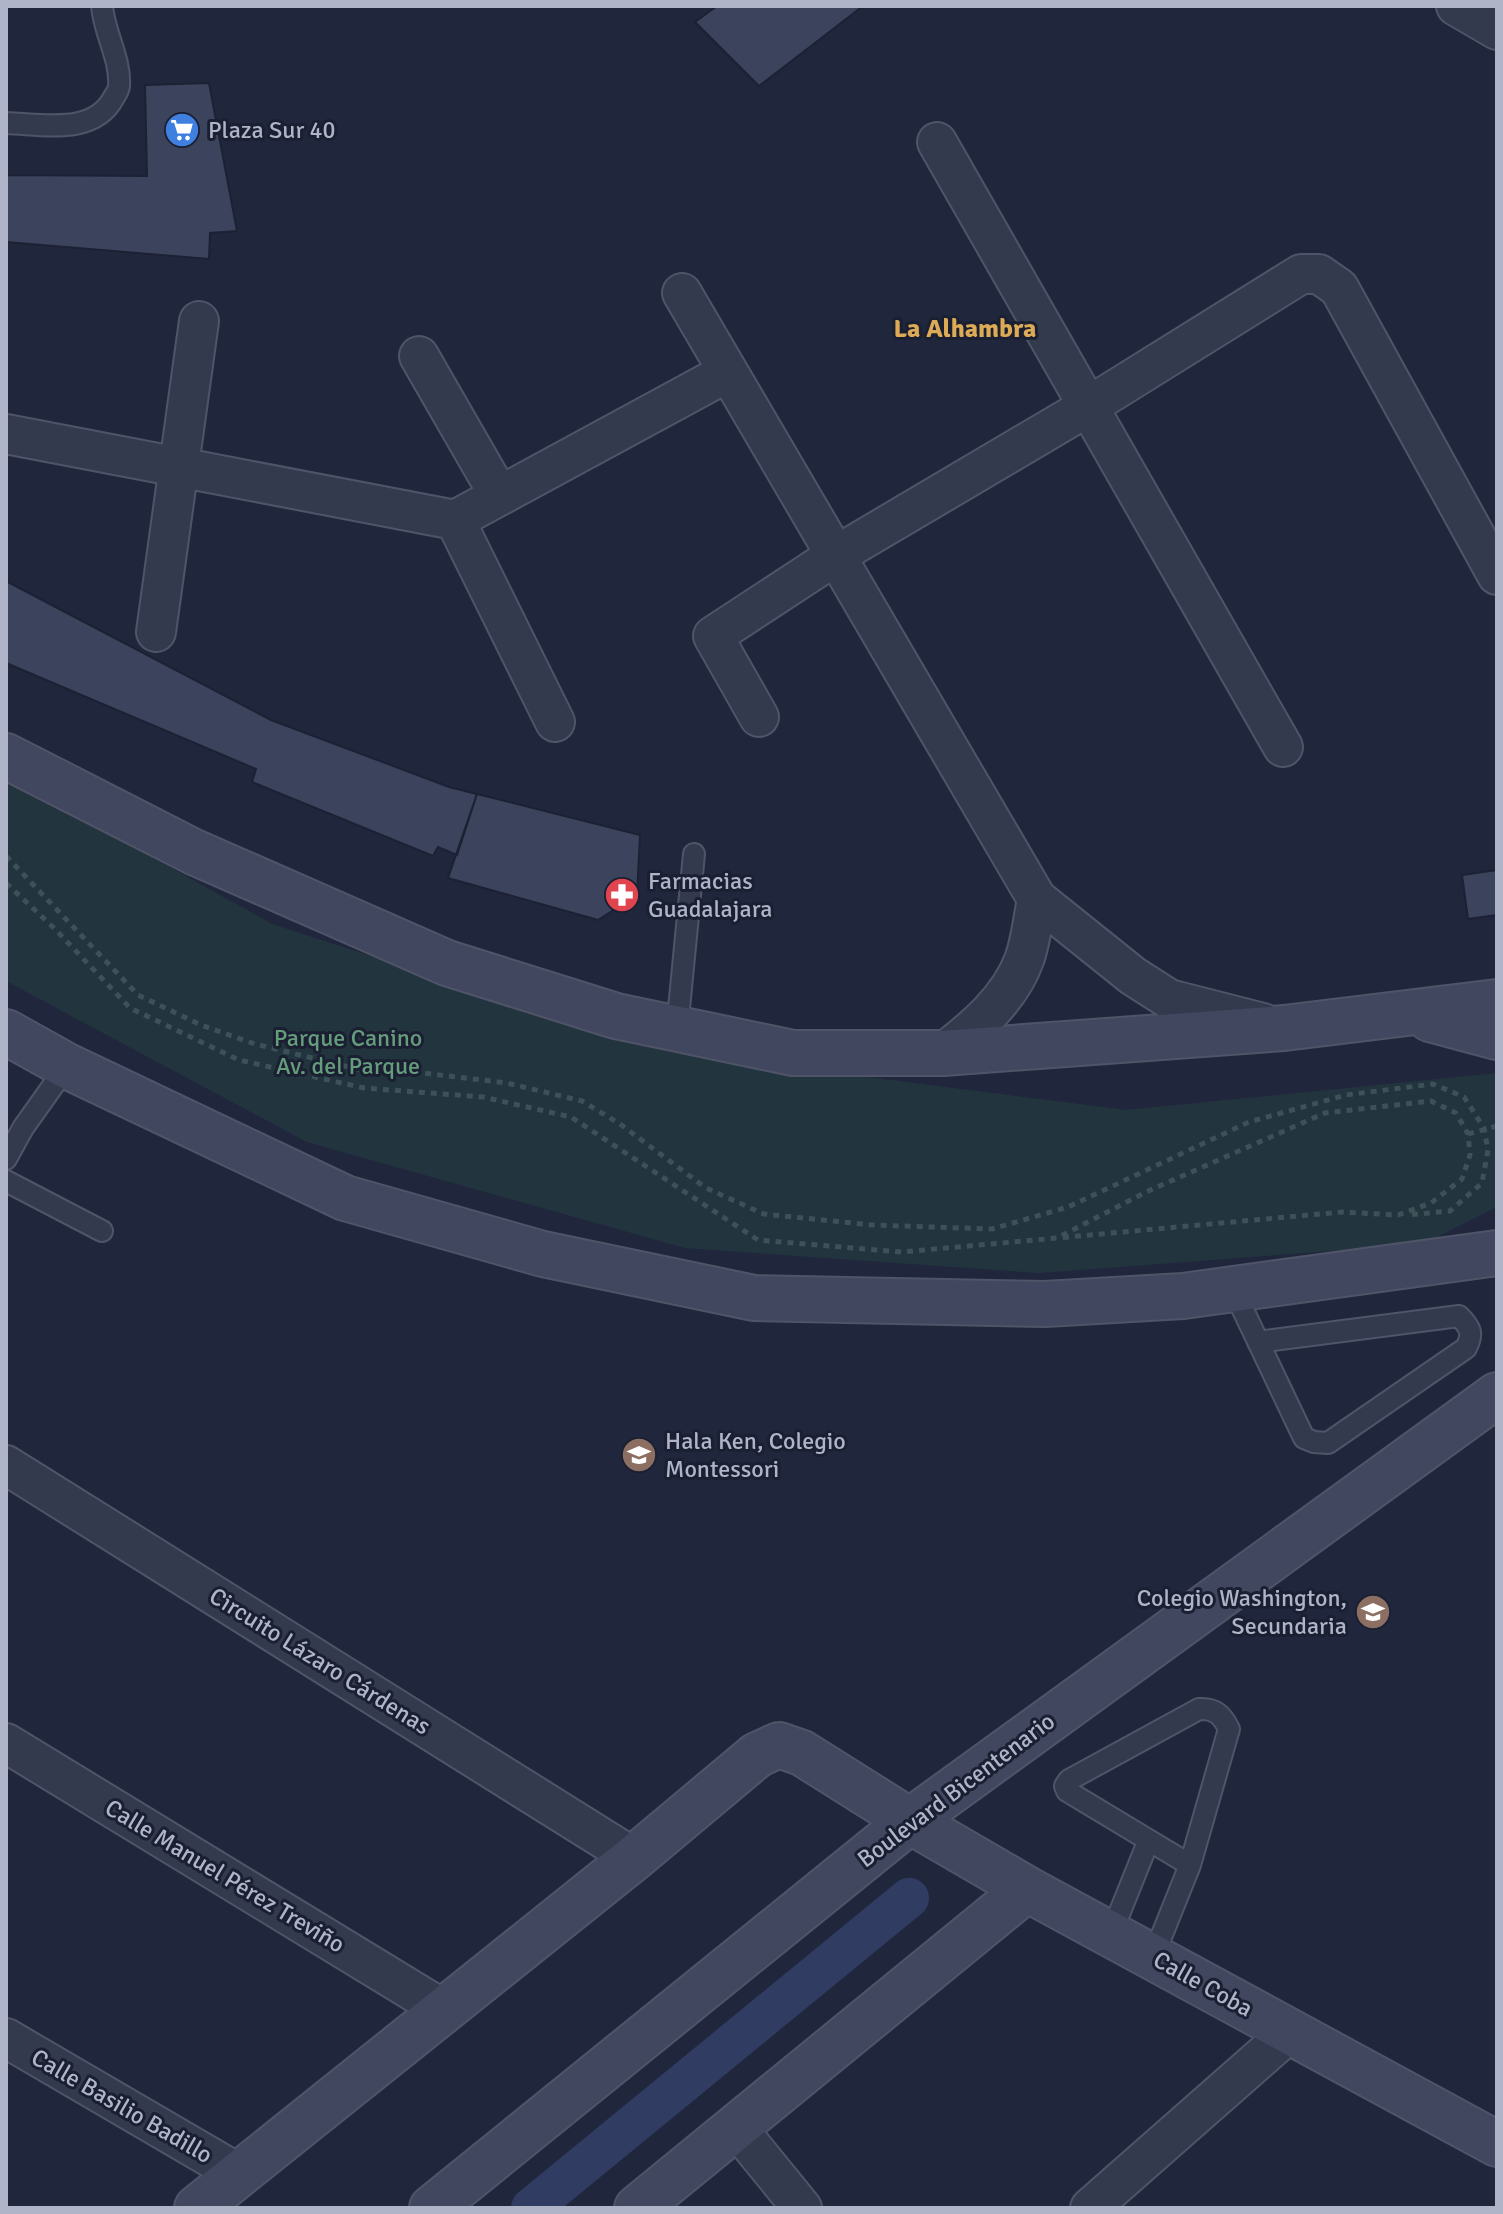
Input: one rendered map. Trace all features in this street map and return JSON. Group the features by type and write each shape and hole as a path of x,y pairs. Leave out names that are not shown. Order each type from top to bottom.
{"main road":[{"path":"6,756 194,852 447,963 616,1016 793,1053 943,1053 1284,1028 1497,1002"},
{"path":"1408,1013 1497,1037"},
{"path":"6,1032 67,1066 345,1198 543,1254 754,1298 1045,1304 1183,1296 1497,1253"},
{"path":"1435,1260 1497,1231"},
{"name":"Boulevard Bicentenario","path":"432,2208 910,1821 1497,1395"},
{"path":"197,2208 634,1858 757,1755 779,1745 802,1753 910,1821"},
{"name":"Calle Coba","path":"910,1821 1027,1889 1497,2144"},
{"path":"637,2208 1027,1889"}],"street":[{"path":"1456,6 1497,30"},
{"path":"937,142 1283,747"},
{"path":"759,717 713,636 835,556 1089,406 1301,274 1319,274 1339,288 1497,575"},
{"path":"682,293 1037,899 1133,976 1169,999 1284,1028"},
{"path":"156,632 199,321"},
{"path":"419,356 499,495"},
{"path":"6,434 455,520 728,372"},
{"path":"455,520 555,722"},
{"path":"943,1053 983,1021 1012,984 1024,960 1037,899"},
{"name":"Circuito Lázaro Cárdenas","path":"6,1465 634,1858"},
{"name":"Calle Manuel Pérez Treviño","path":"6,1743 444,2010"},
{"path":"1090,2208 1290,2032"},
{"name":"Calle Basilio Badillo","path":"6,2038 239,2174"},
{"path":"736,2127 802,2208"}],"lane":[{"path":"6,123 67,124 92,121 109,107 119,87 115,56 102,6"},
{"path":"677,1029 694,854"},
{"path":"6,1159 23,1128 67,1066"},
{"path":"6,1181 102,1231"},
{"path":"1233,1289 1258,1342 1304,1438 1314,1442 1328,1443 1466,1348 1471,1338 1470,1327 1459,1316 1258,1342"},
{"path":"1153,1957 1190,1865 1229,1729 1222,1716 1210,1708 1199,1709 1069,1780 1065,1786 1067,1791 1190,1865"},
{"path":"1111,1934 1148,1842"}],"path":[{"path":"6,856 138,995 201,1025 255,1044 357,1069 507,1083 582,1101 620,1124 706,1188 764,1214 872,1225 992,1229 1068,1207 1249,1122 1346,1095 1433,1084 1464,1097 1484,1128 1488,1150 1482,1183 1450,1211 1398,1215 1342,1212 902,1252 758,1240 571,1117 483,1097 364,1088 239,1060 130,1008 6,883"},
{"path":"1057,1238 1146,1192 1325,1113 1431,1101 1456,1113 1468,1134 1470,1155 1462,1179 1431,1203 1398,1215"},
{"path":"1468,1134 1497,1126"}],"green space":[{"name":"Parque Canino Av. del Parque","path":"6,776 272,924 664,1051 1126,1110 1497,1073 1497,1207 1423,1244 1039,1273 685,1248 307,1142 6,981"}],"building":[{"path":"717,6 863,6 759,86 695,22"},
{"name":"Plaza Sur 40","path":"209,83 237,231 210,233 209,259 6,242 6,175 147,176 145,85"},
{"path":"6,581 271,720 449,787 477,794 457,855 438,847 433,856 252,782 256,769 6,663"},
{"path":"477,794 640,835 637,895 598,920 448,878"},
{"path":"1497,870 1497,915 1468,919 1462,875"}],"waterway":[{"path":"531,2208 909,1898"}],"place":[{"name":"Plaza Sur 40","path":"182,130"},
{"name":"Farmacias Guadalajara","path":"622,895"},
{"name":"Hala Ken, Colegio Montessori","path":"639,1455"},
{"name":"Colegio Washington, Secundaria","path":"1373,1612"}],"district":[{"name":"La Alhambra","path":"965,328"}]}
